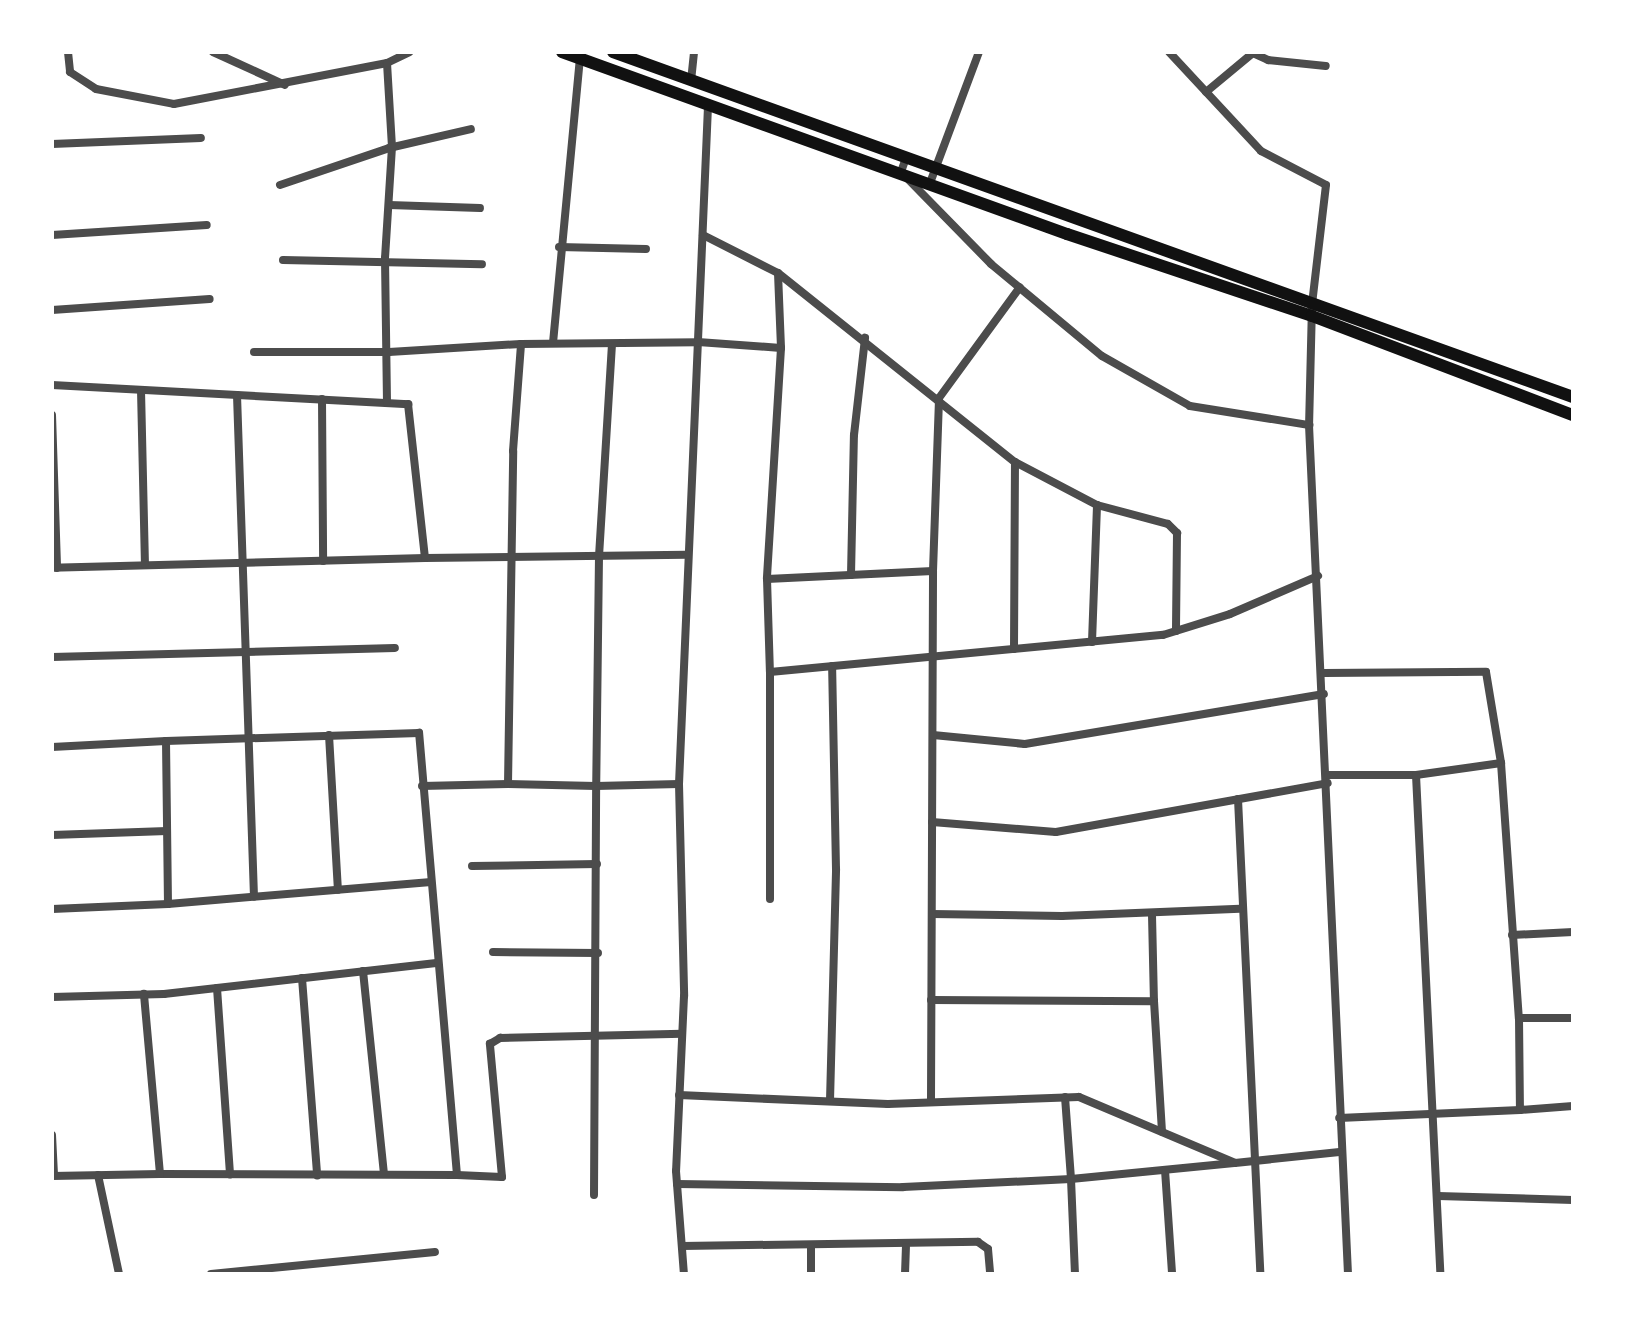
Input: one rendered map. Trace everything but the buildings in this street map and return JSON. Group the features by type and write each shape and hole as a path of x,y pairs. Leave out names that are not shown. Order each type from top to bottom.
{"highway":[{"path":"562,52 708,107 930,183 1573,397"},
{"path":"613,52 937,169 1312,311 1573,415"}],"street":[{"path":"68,52 70,72 96,89 174,104 286,85 387,63 410,52"},
{"path":"213,52 286,85"},
{"path":"691,81 694,52"},
{"path":"930,183 979,52"},
{"path":"1169,52 1261,151 1326,185 1312,311 1309,425 1324,673 1339,1152 1348,1274"},
{"path":"1206,92 1254,52 1268,60 1326,66"},
{"path":"553,343 559,247 580,59"},
{"path":"387,63 392,147 385,258 389,352 387,402"},
{"path":"684,1274 677,1184 682,1034 679,784 686,555 708,107"},
{"path":"280,185 392,147 471,129"},
{"path":"52,144 201,138"},
{"path":"906,158 901,172 1020,287 1102,356 1190,406 1309,425"},
{"path":"389,205 480,208"},
{"path":"52,235 207,225"},
{"path":"703,235 778,273 865,338 1015,462 1097,505 1168,524 1177,533 1176,631"},
{"path":"559,247 646,249"},
{"path":"283,260 385,258 482,264"},
{"path":"770,899 767,579 781,348 778,273"},
{"path":"931,1100 933,571 939,398 1020,287"},
{"path":"52,310 210,299"},
{"path":"851,575 854,435 865,338"},
{"path":"254,352 389,352 553,343 698,342 781,348"},
{"path":"508,784 521,344"},
{"path":"594,1195 599,556 612,344"},
{"path":"52,385 408,404 425,558"},
{"path":"141,390 145,564"},
{"path":"237,395 239,561 254,897"},
{"path":"322,399 323,561"},
{"path":"52,415 54,568 239,561 686,555"},
{"path":"1014,649 1015,462"},
{"path":"1092,642 1097,505"},
{"path":"767,579 933,571"},
{"path":"770,672 1092,642 1176,631 1318,576"},
{"path":"52,657 244,649 395,648"},
{"path":"830,1101 836,869 832,666"},
{"path":"1324,673 1486,672 1501,763 1519,1018 1520,1110"},
{"path":"933,735 1025,744 1324,694"},
{"path":"52,747 419,733 428,882 457,1175"},
{"path":"329,735 338,890"},
{"path":"166,741 168,904"},
{"path":"932,822 1056,832 1238,799 1328,779 1416,775 1501,763"},
{"path":"1416,775 1440,1274"},
{"path":"422,786 679,784"},
{"path":"1238,799 1240,909 1260,1274"},
{"path":"52,835 167,831"},
{"path":"472,866 597,864"},
{"path":"52,909 168,904 428,882"},
{"path":"932,914 1152,915 1240,909"},
{"path":"1152,915 1162,1132"},
{"path":"1512,935 1573,932"},
{"path":"493,952 598,953"},
{"path":"52,997 217,988 436,963"},
{"path":"363,971 384,1174"},
{"path":"302,978 317,1175"},
{"path":"217,988 230,1175"},
{"path":"144,994 160,1174"},
{"path":"931,1000 1154,1001"},
{"path":"1519,1018 1573,1018"},
{"path":"52,1135 53,1176 384,1174 502,1177 490,1044 500,1038 682,1034"},
{"path":"679,1095 830,1101 1079,1097 1235,1163"},
{"path":"1065,1097 1075,1274"},
{"path":"1339,1118 1573,1106"},
{"path":"677,1184 903,1187 1071,1179 1339,1152"},
{"path":"1165,1170 1172,1274"},
{"path":"98,1175 119,1274"},
{"path":"1438,1196 1573,1200"},
{"path":"682,1246 906,1247 978,1242 988,1249 990,1274"},
{"path":"811,1246 811,1274"},
{"path":"905,1274 906,1247"},
{"path":"211,1274 435,1252"}]}
